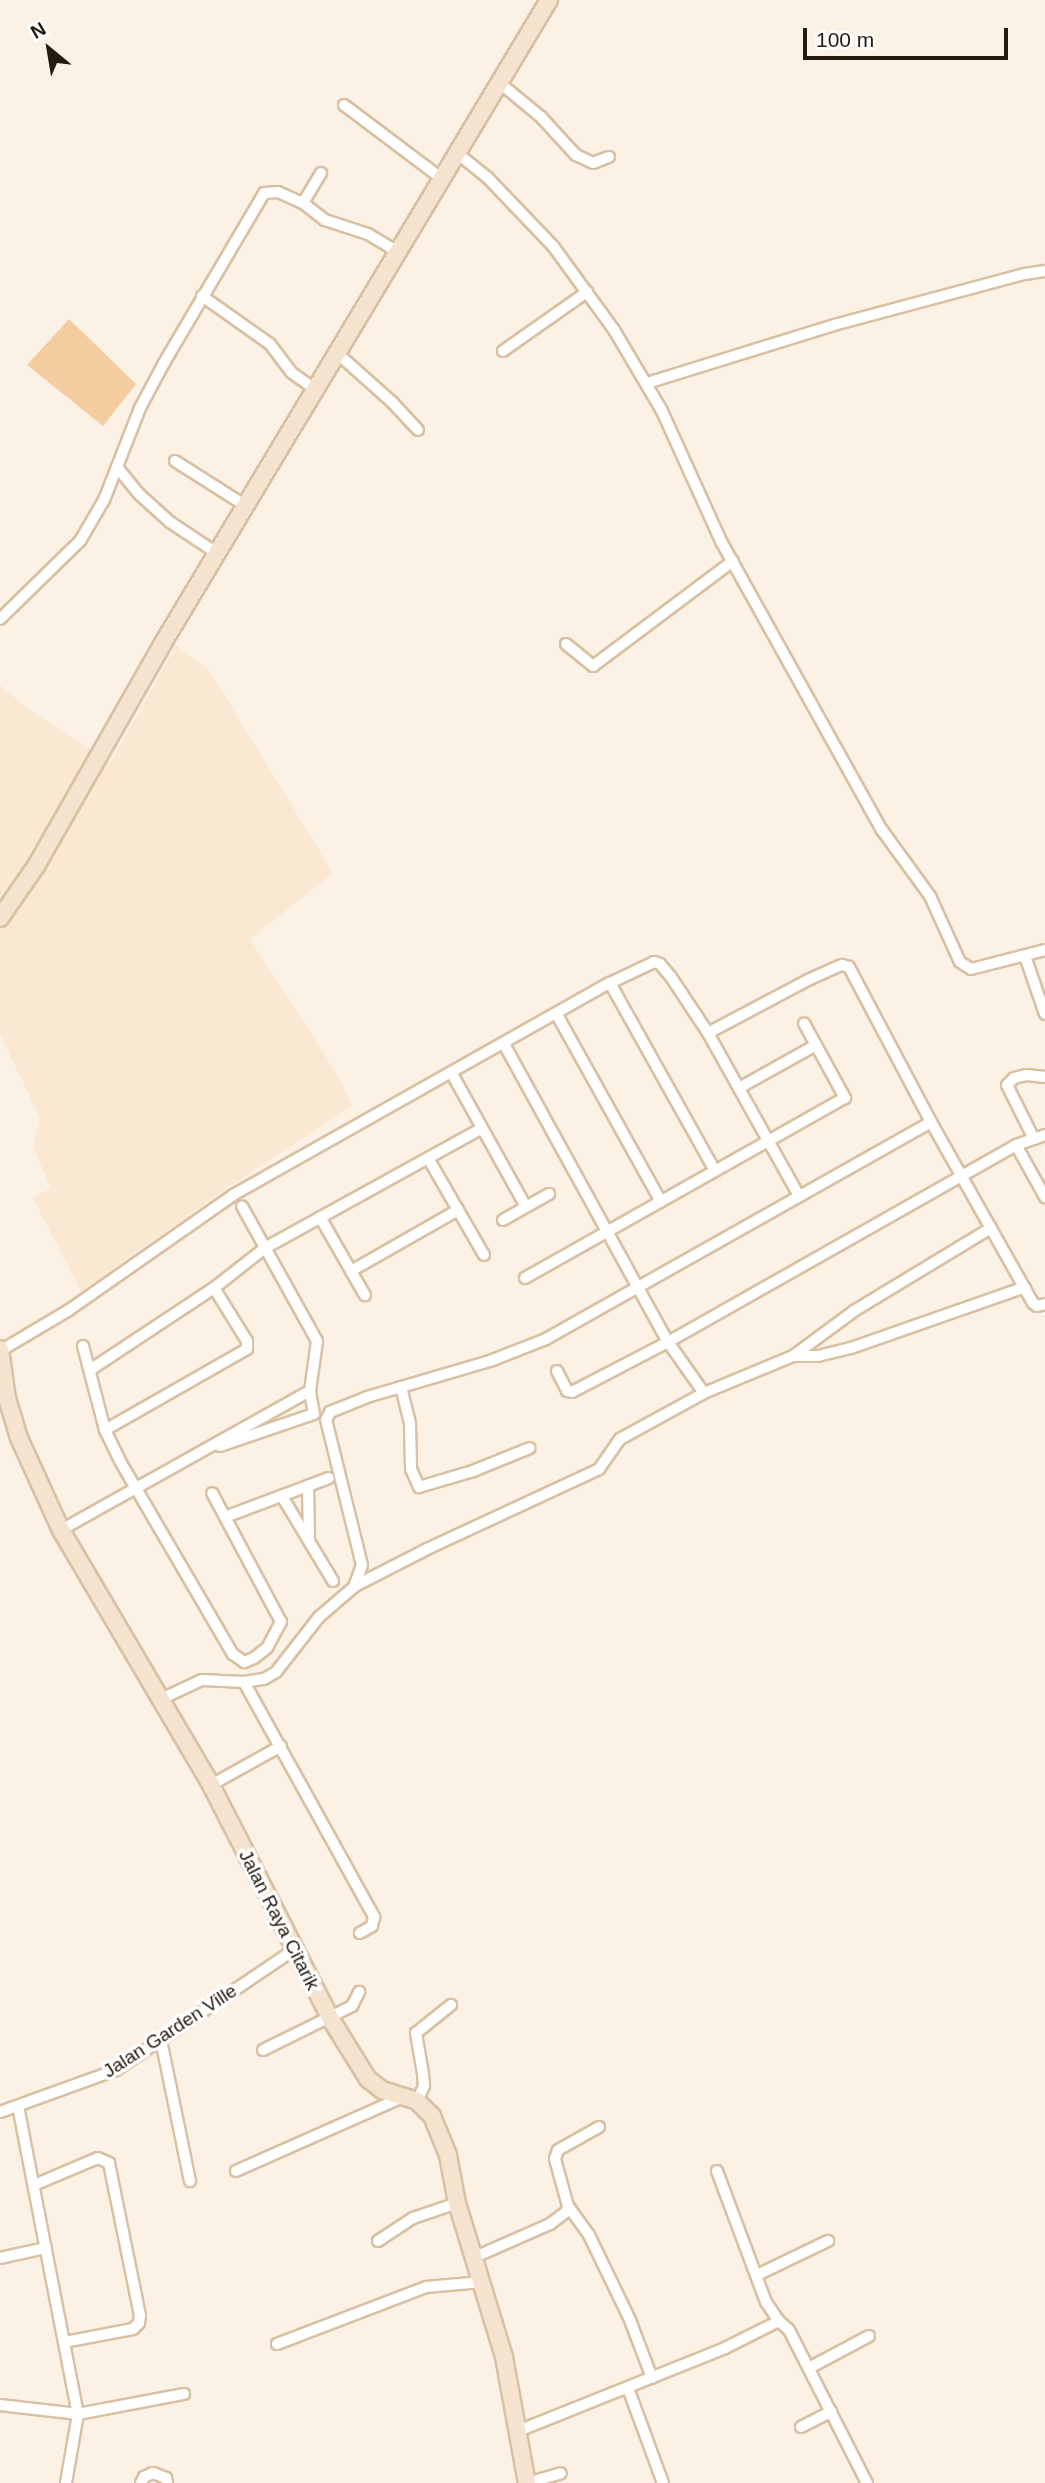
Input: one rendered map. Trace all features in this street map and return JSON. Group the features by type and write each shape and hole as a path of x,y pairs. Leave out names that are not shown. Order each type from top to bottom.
{"street":[{"path":"0,918 36,866 163,643 549,0"},
{"path":"501,84 541,117 576,155 593,163 609,157"},
{"path":"344,104 441,178"},
{"path":"457,153 471,162 553,246 647,383 733,561 882,830 930,896 960,962 971,969 1045,950"},
{"path":"303,203 321,173"},
{"path":"0,619 32,591 80,541 104,500 140,408 202,296 264,193 278,192 303,203 325,220 368,234 396,251"},
{"path":"647,383 834,325 1045,271"},
{"path":"503,351 587,292"},
{"path":"202,296 270,344 292,373 315,389"},
{"path":"337,353 392,402 418,430"},
{"path":"175,461 246,506"},
{"path":"117,467 140,495 170,522 218,554"},
{"path":"566,644 593,666 733,561"},
{"path":"1025,956 1045,1014"},
{"path":"0,1350 69,1310 233,1195 643,965 660,964 708,1032 799,1196"},
{"path":"708,1032 810,979 846,965 1025,1287 1035,1304 1045,1304"},
{"path":"610,983 715,1171"},
{"path":"556,1013 661,1202"},
{"path":"524,1278 845,1098 804,1023"},
{"path":"504,1044 637,1288 668,1342 704,1393"},
{"path":"739,1088 816,1045"},
{"path":"451,1072 526,1207"},
{"path":"558,1371 568,1391 572,1392 668,1342 961,1175 1016,1145 1039,1137 1007,1085 1014,1078 1026,1075 1045,1077"},
{"path":"354,1587 362,1565 327,1415 337,1407 490,1361 546,1339 931,1122"},
{"path":"90,1370 214,1287 265,1248 481,1129"},
{"path":"1016,1145 1045,1197"},
{"path":"428,1158 484,1255"},
{"path":"503,1220 549,1194"},
{"path":"191,1456 314,1414 310,1391 317,1341 242,1206"},
{"path":"351,1271 458,1210"},
{"path":"320,1217 365,1296"},
{"path":"161,1699 202,1680 244,1682 264,1679 276,1672 320,1616 354,1587 427,1549 599,1469 620,1439 704,1393 793,1356 854,1311 991,1228"},
{"path":"106,1430 247,1349 247,1341 214,1287"},
{"path":"793,1356 818,1356 851,1348 1025,1287"},
{"path":"83,1346 106,1430 233,1654 244,1661 254,1658 267,1648 281,1622 212,1493"},
{"name":"Jalan Raya Citarik","path":"0,1350 7,1398 19,1438 61,1530 211,1785 330,2018 368,2080 382,2090 411,2098"},
{"path":"401,1387 410,1424 411,1469 419,1487 474,1471 530,1448"},
{"path":"61,1530 310,1391"},
{"path":"225,1517 283,1498 329,1478"},
{"path":"307,1486 309,1542"},
{"path":"283,1498 333,1581"},
{"path":"244,1682 374,1917 372,1926 360,1933"},
{"path":"211,1785 281,1746"},
{"name":"Jalan Garden Ville","path":"0,2112 116,2070 294,1950"},
{"path":"263,2050 352,2006 359,1992"},
{"path":"236,2171 411,2098 424,2086 424,2074 414,2037 421,2027 451,2006"},
{"path":"162,2040 190,2181"},
{"path":"411,2098 432,2116 441,2137 457,2203 504,2357 527,2483 561,2473"},
{"path":"18,2106 78,2414 66,2483"},
{"path":"599,2127 558,2150 555,2159 568,2206 589,2235 630,2319 652,2378"},
{"path":"34,2185 98,2158 109,2163 140,2315 139,2323 134,2329 65,2342"},
{"path":"717,2171 766,2302 789,2330 867,2483"},
{"path":"378,2241 413,2218 457,2203"},
{"path":"475,2257 550,2224 561,2217 568,2206"},
{"path":"757,2275 828,2241"},
{"path":"0,2258 46,2248"},
{"path":"277,2344 426,2287 482,2282"},
{"path":"518,2431 652,2378 779,2321"},
{"path":"809,2368 869,2336"},
{"path":"628,2388 663,2483"},
{"path":"0,2405 78,2414 184,2394"},
{"path":"801,2427 831,2412"},
{"path":"141,2483 144,2477 153,2473 166,2478 167,2483"}],"shaded area":[{"path":"69,319 136,384 103,426 27,365"},
{"path":"176,646 209,670 333,873 250,939 340,1079 352,1106 236,1182 81,1291 33,1198 51,1188 33,1147 40,1118 0,1034 0,685 25,707 111,762"}]}
